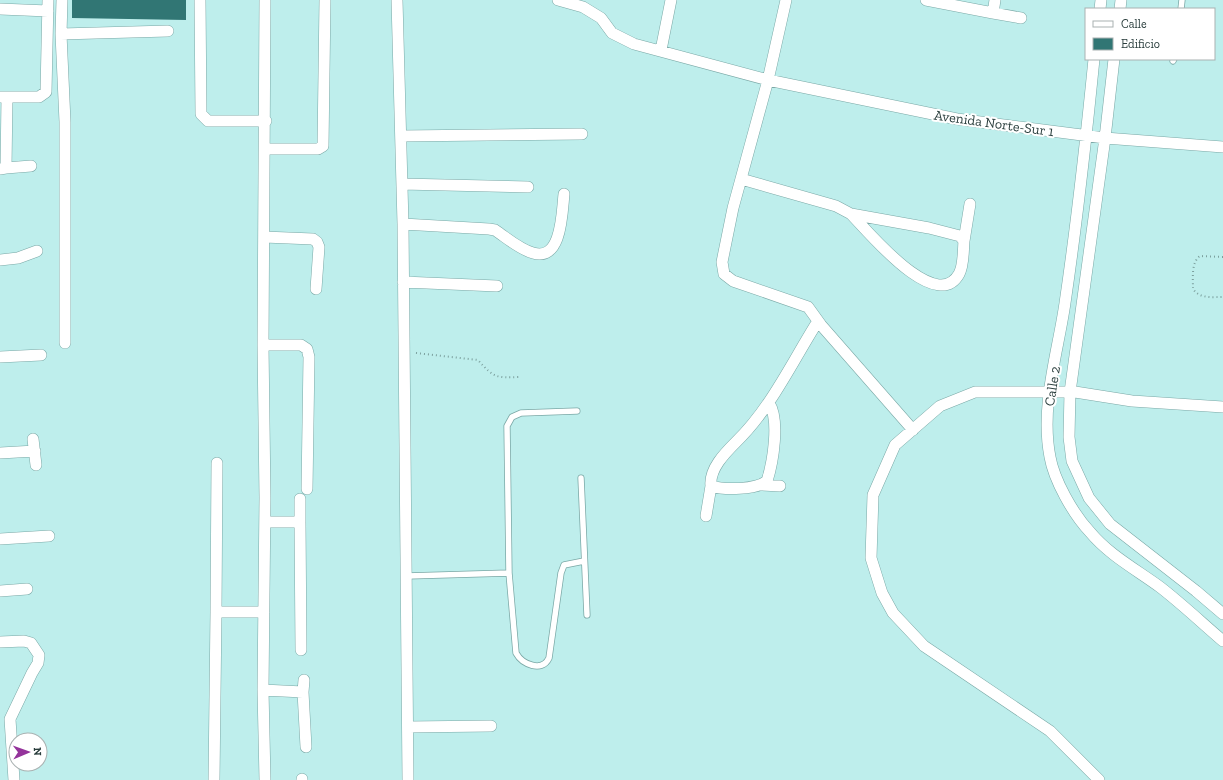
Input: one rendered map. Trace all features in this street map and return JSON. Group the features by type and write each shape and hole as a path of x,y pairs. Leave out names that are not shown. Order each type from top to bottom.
{"street":[{"path":"62,0 61,34 64,122 65,343"},
{"path":"200,0 201,114 208,121 266,121"},
{"path":"265,0 266,149 263,344 265,522 262,690 265,780"},
{"path":"266,149 318,149 323,146 325,0"},
{"path":"397,0 403,224 408,780"},
{"name":"Avenida Norte-Sur 1","path":"558,0 583,7 601,18 612,32 634,44 661,50 768,80 957,119 1105,138 1223,147"},
{"path":"661,50 671,0"},
{"path":"786,0 768,80 741,179 722,262 724,274 733,281 808,307 913,430"},
{"path":"926,0 1021,18"},
{"path":"993,13 995,0"},
{"path":"0,9 48,5 46,92 39,97 3,97 3,168 31,166"},
{"path":"61,34 168,31"},
{"name":"Calle 2","path":"1094,60 1088,135 1064,312 1047,413 1050,457 1055,476 1089,532 1112,553 1161,588 1223,641"},
{"path":"1114,60 1105,138 1070,392 1069,437 1072,460 1089,498 1100,514 1110,524 1190,586 1223,614"},
{"path":"401,136 582,134"},
{"path":"741,179 836,206 851,214 909,272 925,282 940,284 950,282 958,274 961,265 970,204"},
{"path":"402,184 528,187"},
{"path":"403,224 495,230 532,253 544,254 549,252 554,246 559,230 564,194"},
{"path":"851,214 952,232 960,236 964,241"},
{"path":"878,241 878,229 888,220"},
{"path":"264,237 313,239 317,242 319,247 316,289"},
{"path":"0,260 18,258 37,251"},
{"path":"403,282 497,286"},
{"path":"706,516 711,486 710,481 719,462 769,403 818,320"},
{"path":"263,344 301,345 306,349 309,357 308,489"},
{"path":"0,357 41,355"},
{"path":"1099,780 1050,731 924,646 893,614 882,593 871,558 873,496 896,445 940,406 975,392 1070,392 1132,401 1223,407"},
{"path":"762,485 767,481 773,447 773,410 769,403"},
{"path":"33,439 36,465"},
{"path":"0,453 35,451"},
{"path":"214,780 217,463"},
{"path":"711,486 720,489 762,485 780,486"},
{"path":"300,499 301,650"},
{"path":"265,522 300,522"},
{"path":"0,539 49,536"},
{"path":"0,590 27,589"},
{"path":"216,612 264,612"},
{"path":"0,642 24,641 31,643 39,655 38,663 26,684 10,719 14,780"},
{"path":"304,680 303,692 306,747"},
{"path":"262,690 303,692"},
{"path":"408,727 491,726"}],"lane":[{"path":"577,411 521,413 512,417 507,426 509,573 516,653 522,662 540,666 547,662 549,658 561,573 564,565 584,561"},
{"path":"581,478 587,615"},
{"path":"407,576 509,573"}],"path":[{"path":"1223,257 1200,256 1197,258 1194,262 1193,290 1202,296 1223,297"},
{"path":"404,351 478,360 487,370 498,378 520,377"}],"building":[{"path":"72,0 186,0 186,20 72,18"}]}
